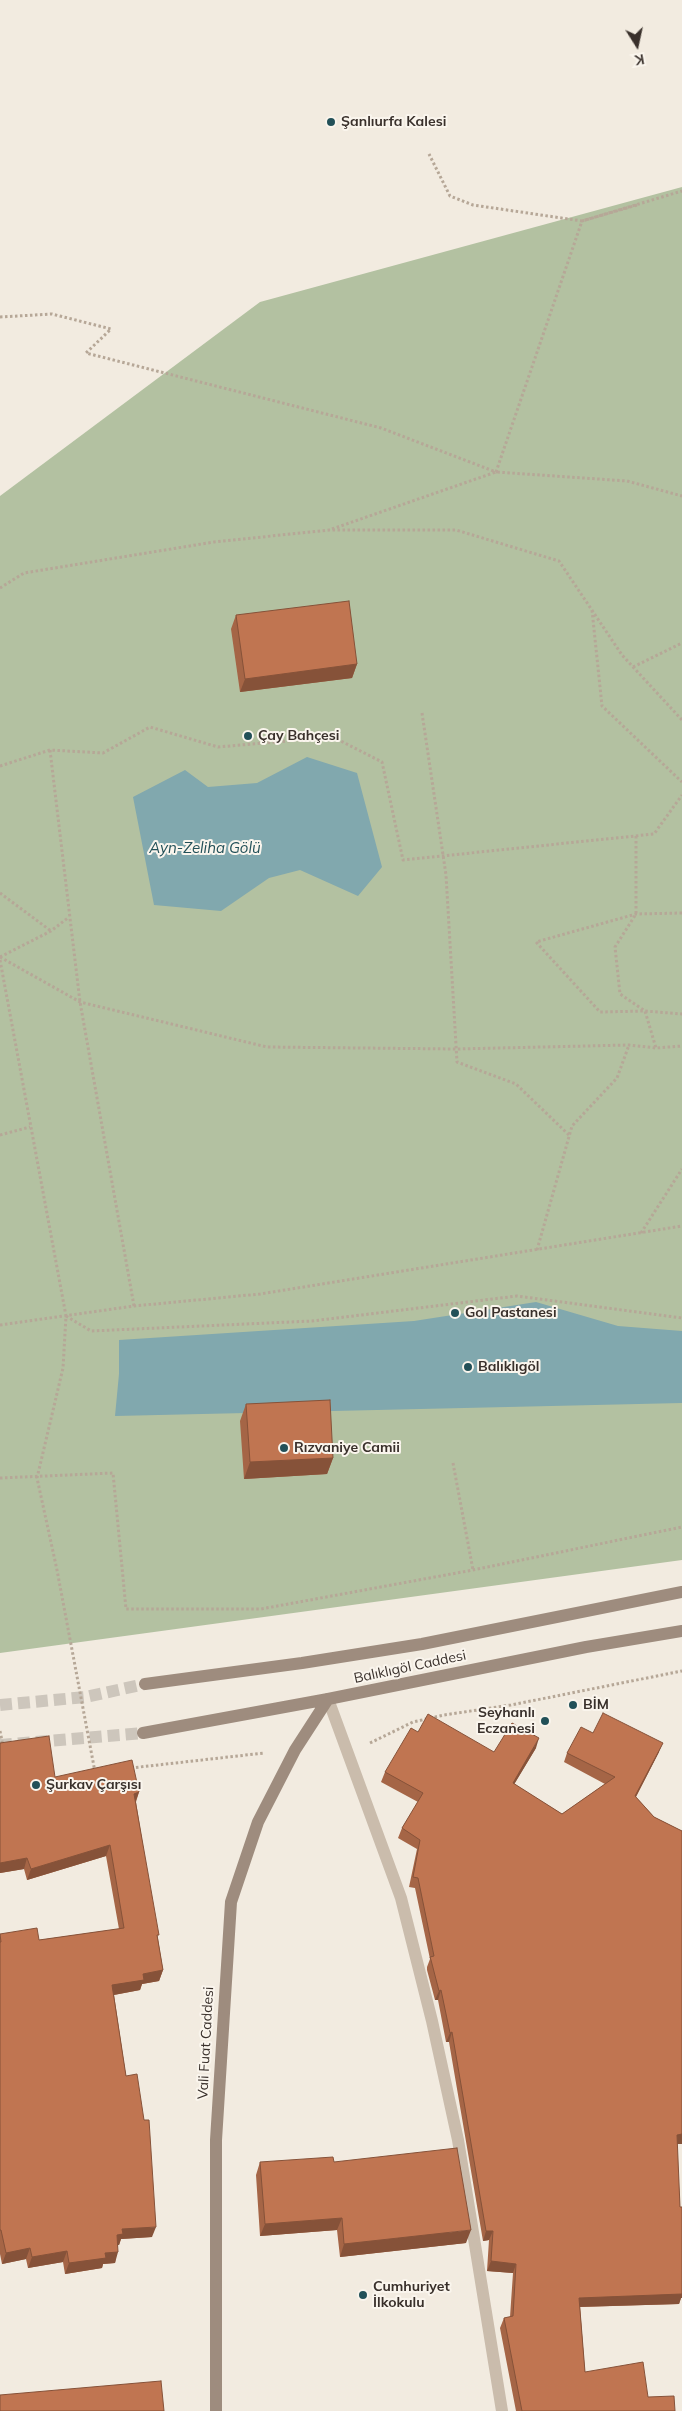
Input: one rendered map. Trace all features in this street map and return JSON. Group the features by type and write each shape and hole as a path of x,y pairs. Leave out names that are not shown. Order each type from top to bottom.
{"main road":[{"name":"Balıklıgöl Caddesi","path":"145,1684 302,1663 422,1644 682,1592"},
{"name":"Balıklıgöl Caddesi","path":"143,1733 328,1699 586,1647 682,1631"},
{"name":"Vali Fuat Caddesi","path":"216,2411 216,2140 231,1902 258,1822 295,1750 328,1699"}],"street":[{"path":"328,1699 401,1898 432,2021 458,2140 502,2411"}],"path":[{"path":"429,154 450,196 473,205 582,221 637,205"},
{"path":"582,221 682,191"},
{"path":"496,472 582,221"},
{"path":"0,317 52,314 111,329 86,353 381,428 496,472 627,481 682,496"},
{"path":"329,530 496,472"},
{"path":"0,588 24,573 214,542 329,530 456,530 559,560 622,655 682,720"},
{"path":"592,610 602,706 682,782"},
{"path":"633,667 682,642"},
{"path":"422,714 444,856 457,1062 516,1084 570,1136"},
{"path":"0,766 50,750 102,753 150,727 218,747 333,738 382,762 402,860 654,834 682,795"},
{"path":"50,750 80,1002 134,1306"},
{"path":"636,836 636,914 615,947 620,994 645,1011 656,1048"},
{"path":"0,894 51,931"},
{"path":"682,913 636,914 536,942 600,1012 645,1011 682,1014"},
{"path":"0,958 51,931 70,917"},
{"path":"0,958 80,1002 267,1047 456,1049 629,1045 656,1048 682,1046"},
{"path":"0,958 66,1316 63,1368 37,1478 57,1570 95,1772"},
{"path":"537,1250 572,1126 617,1078 629,1045"},
{"path":"0,1134 30,1127"},
{"path":"641,1233 682,1169"},
{"path":"0,1325 134,1306 260,1294 682,1226"},
{"path":"66,1316 91,1331 312,1320 517,1296 682,1318"},
{"path":"453,1463 473,1570"},
{"path":"0,1478 37,1478 113,1472 126,1609 261,1609 473,1570 682,1527"},
{"path":"0,1731 4,1749"}],"green space":[{"path":"682,187 682,1560 0,1653 0,496 260,302"}],"water":[{"name":"Ayn-Zeliha Gölü","path":"307,757 357,773 382,867 358,896 300,870 269,878 221,911 154,905 133,797 185,770 208,787 257,783"},
{"name":"Balıklıgöl","path":"536,1302 618,1326 682,1331 682,1403 115,1416 119,1374 119,1340 414,1321"}],"building":[{"path":"349,601 357,664 245,679 236,615"},
{"name":"Rızvaniye Camii","path":"330,1400 333,1458 250,1462 246,1404"},
{"path":"603,1713 663,1743 635,1796 654,1817 682,1831 682,2134 677,2135 680,2207 682,2207 682,2294 579,2298 585,2372 643,2362 648,2397 674,2396 675,2411 522,2411 504,2318 513,2316 516,2264 491,2261 493,2231 486,2231 452,2032 450,2033 441,1990 439,1991 430,1957 434,1956 418,1878 413,1877 420,1840 402,1828 423,1793 385,1772 411,1728 418,1732 428,1714 494,1752 512,1723 539,1738 513,1783 562,1814 615,1777 567,1753 581,1727 593,1733"},
{"path":"49,1736 55,1777 132,1760 139,1792 134,1794 159,1935 157,1935 163,1970 143,1974 144,1980 112,1985 126,2076 137,2074 144,2120 149,2120 156,2227 122,2229 123,2234 117,2235 118,2252 105,2253 106,2258 69,2263 67,2251 32,2257 30,2248 6,2253 0,2230 0,1934 37,1928 39,1940 124,1928 110,1845 31,1869 27,1858 0,1863 0,1743"},
{"path":"457,2148 471,2230 344,2244 342,2218 265,2224 260,2162 333,2157 334,2162"},
{"path":"161,2381 164,2411 0,2411 0,2395"}],"tunnel":[{"path":"0,1705 86,1697 145,1684"},
{"path":"0,1745 143,1733"}],"place":[{"name":"Şanlıurfa Kalesi","path":"331,122"},
{"name":"Çay Bahçesi","path":"248,736"},
{"name":"Gol Pastanesi","path":"455,1313"},
{"name":"Balıklıgöl","path":"468,1367"},
{"name":"Rızvaniye Camii","path":"284,1448"},
{"name":"BİM","path":"573,1705"},
{"name":"Seyhanlı Eczanesi","path":"545,1721"},
{"name":"Şurkav Çarşısı","path":"36,1785"},
{"name":"Cumhuriyet İlkokulu","path":"363,2295"}]}
